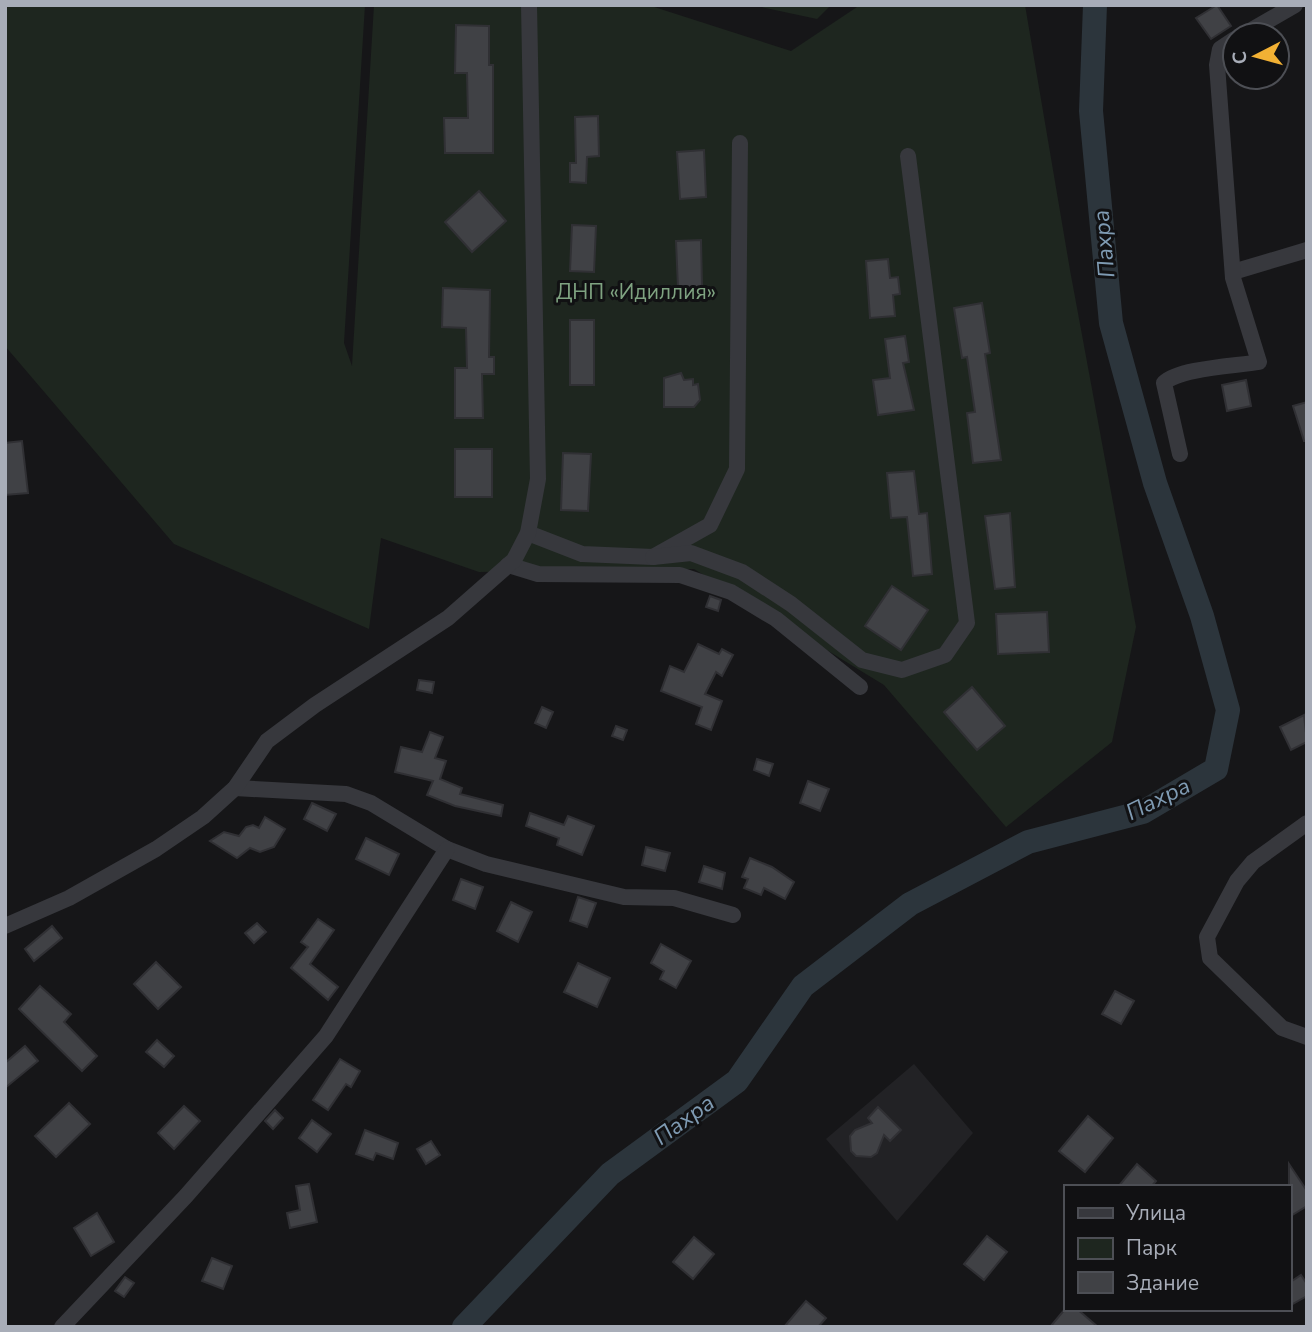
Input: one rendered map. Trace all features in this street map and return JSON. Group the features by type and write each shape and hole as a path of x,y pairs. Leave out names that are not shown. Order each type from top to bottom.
{"street":[{"path":"5,926 69,898 156,849 203,817 235,788 267,741 315,705 448,618 509,565 528,533 538,479 528,5"},
{"path":"1267,21 1295,5"},
{"path":"1180,454 1164,383 1182,374 1259,362 1233,272 1217,57 1221,48"},
{"path":"653,557 710,525 737,469 740,143"},
{"path":"528,533 582,554 653,557 691,553 742,572 791,604 862,660 902,670 945,655 967,623 908,156"},
{"path":"1233,272 1307,250"},
{"path":"509,565 538,574 680,575 731,592 776,619 860,687"},
{"path":"235,788 346,794 371,803 447,849 539,878 624,897 674,898 733,915"},
{"path":"1307,823 1253,862 1237,881 1207,937 1210,958 1282,1028 1307,1037"},
{"path":"62,1327 205,1176 326,1037 447,849"}],"shaded area":[{"path":"914,1064 973,1133 897,1221 826,1139"}],"green space":[{"name":"ДНП «Идиллия»","path":"5,5 365,5 344,343 352,366 374,5 648,5 791,51 860,5 1025,5 1070,270 1136,627 1112,742 1006,827 884,685 694,569 479,572 381,538 369,629 174,544 5,346"},
{"path":"752,5 831,5 817,19"}],"building":[{"path":"1217,5 1228,21 1221,21 1221,32 1211,39 1196,18"},
{"path":"456,25 489,26 489,65 493,65 493,153 445,153 444,118 468,118 467,73 455,73"},
{"path":"598,116 599,156 587,157 586,183 570,182 570,163 576,163 575,117"},
{"path":"704,150 706,197 680,199 677,152"},
{"path":"479,191 506,221 472,252 445,222"},
{"path":"572,225 596,226 594,272 570,271"},
{"path":"701,240 702,287 678,288 676,241"},
{"path":"888,259 890,278 898,277 900,294 893,295 895,316 870,318 866,261"},
{"path":"443,288 490,290 489,357 494,357 494,374 482,374 483,418 455,418 455,368 467,368 466,328 442,327"},
{"path":"982,303 990,353 985,354 1001,460 973,463 967,413 975,412 967,357 962,358 954,308"},
{"path":"570,320 594,320 594,385 570,385"},
{"path":"905,336 909,362 903,363 914,410 878,415 873,380 890,378 885,339"},
{"path":"681,373 684,380 693,379 693,385 698,384 700,400 694,407 664,407 664,378"},
{"path":"1246,380 1251,406 1227,411 1222,385"},
{"path":"1307,402 1307,441 1304,441 1293,406"},
{"path":"22,441 28,493 5,495 5,443"},
{"path":"455,449 492,449 492,497 455,497"},
{"path":"563,453 591,454 588,511 561,510"},
{"path":"914,471 919,514 927,513 932,574 913,576 907,517 891,518 887,473"},
{"path":"1010,513 1015,587 995,589 985,516"},
{"path":"892,586 928,610 901,650 865,626"},
{"path":"710,596 721,600 718,611 706,607"},
{"path":"1047,612 1049,652 998,654 996,614"},
{"path":"698,644 719,654 722,649 733,655 722,676 716,672 705,694 722,701 711,730 696,724 702,707 661,691 670,666 684,672"},
{"path":"419,680 434,682 432,693 417,690"},
{"path":"972,687 1005,726 977,750 944,712"},
{"path":"542,707 553,712 546,728 535,723"},
{"path":"1304,715 1307,742 1291,750 1280,727"},
{"path":"616,726 627,730 623,740 612,736"},
{"path":"430,732 443,737 435,758 446,761 440,779 462,788 460,794 503,805 501,816 455,806 427,795 433,781 395,772 401,747 422,752"},
{"path":"757,759 773,764 769,776 754,770"},
{"path":"808,781 829,789 820,811 800,803"},
{"path":"312,803 336,814 327,831 304,819"},
{"path":"530,813 564,825 568,816 594,826 582,855 557,845 559,838 526,826"},
{"path":"265,817 285,829 274,847 260,852 250,848 237,858 210,841 224,832 239,836 246,827 253,825 259,828"},
{"path":"366,838 399,854 389,875 356,859"},
{"path":"646,847 670,853 665,871 642,865"},
{"path":"750,858 772,867 794,882 785,899 764,888 761,895 744,888 748,879 742,877"},
{"path":"704,866 725,873 722,889 699,882"},
{"path":"461,879 483,887 475,909 453,900"},
{"path":"578,897 596,903 587,927 570,921"},
{"path":"511,902 532,912 518,942 497,931"},
{"path":"318,919 334,930 310,964 338,987 328,1000 291,968 308,947 301,942"},
{"path":"257,923 266,932 254,943 245,933"},
{"path":"52,926 62,938 34,961 25,949"},
{"path":"661,944 691,961 676,988 660,979 664,971 651,963"},
{"path":"156,962 181,987 158,1009 134,984"},
{"path":"578,963 610,978 597,1007 564,992"},
{"path":"40,986 71,1014 64,1022 97,1056 82,1071 19,1009"},
{"path":"1115,991 1134,1001 1121,1024 1102,1014"},
{"path":"157,1040 174,1056 164,1067 146,1052"},
{"path":"25,1046 38,1061 5,1088 5,1063"},
{"path":"340,1059 360,1071 351,1087 346,1084 328,1110 313,1100"},
{"path":"69,1103 90,1124 56,1157 35,1136"},
{"path":"184,1106 200,1121 174,1149 158,1133"},
{"path":"878,1107 901,1130 890,1141 884,1135 877,1153 871,1157 856,1156 851,1151 850,1136 855,1130 872,1123 868,1118"},
{"path":"275,1110 283,1118 273,1129 265,1121"},
{"path":"1088,1116 1113,1138 1085,1172 1059,1151"},
{"path":"312,1120 331,1134 317,1152 299,1138"},
{"path":"365,1130 398,1143 393,1159 376,1153 373,1160 356,1154"},
{"path":"431,1141 440,1155 426,1164 417,1149"},
{"path":"1137,1164 1156,1181 1153,1185 1120,1185"},
{"path":"1289,1164 1307,1191 1307,1206 1291,1216 1291,1185"},
{"path":"309,1184 317,1222 290,1228 287,1213 300,1210 296,1186"},
{"path":"97,1213 114,1242 91,1256 74,1228"},
{"path":"987,1236 1007,1252 984,1280 964,1264"},
{"path":"694,1237 714,1254 693,1279 673,1262"},
{"path":"212,1258 232,1266 223,1289 202,1281"},
{"path":"1301,1275 1307,1284 1307,1296 1291,1305 1291,1282"},
{"path":"125,1277 134,1283 124,1297 115,1291"},
{"path":"806,1301 826,1318 818,1327 784,1327"},
{"path":"1064,1310 1079,1311 1098,1327 1050,1327"}],"waterway":[{"name":"Пахра","path":"464,1327 610,1174 737,1081 803,986 910,904 1028,842 1143,812 1216,769 1228,710 1202,616 1155,483 1111,323 1091,111 1095,5"}]}
